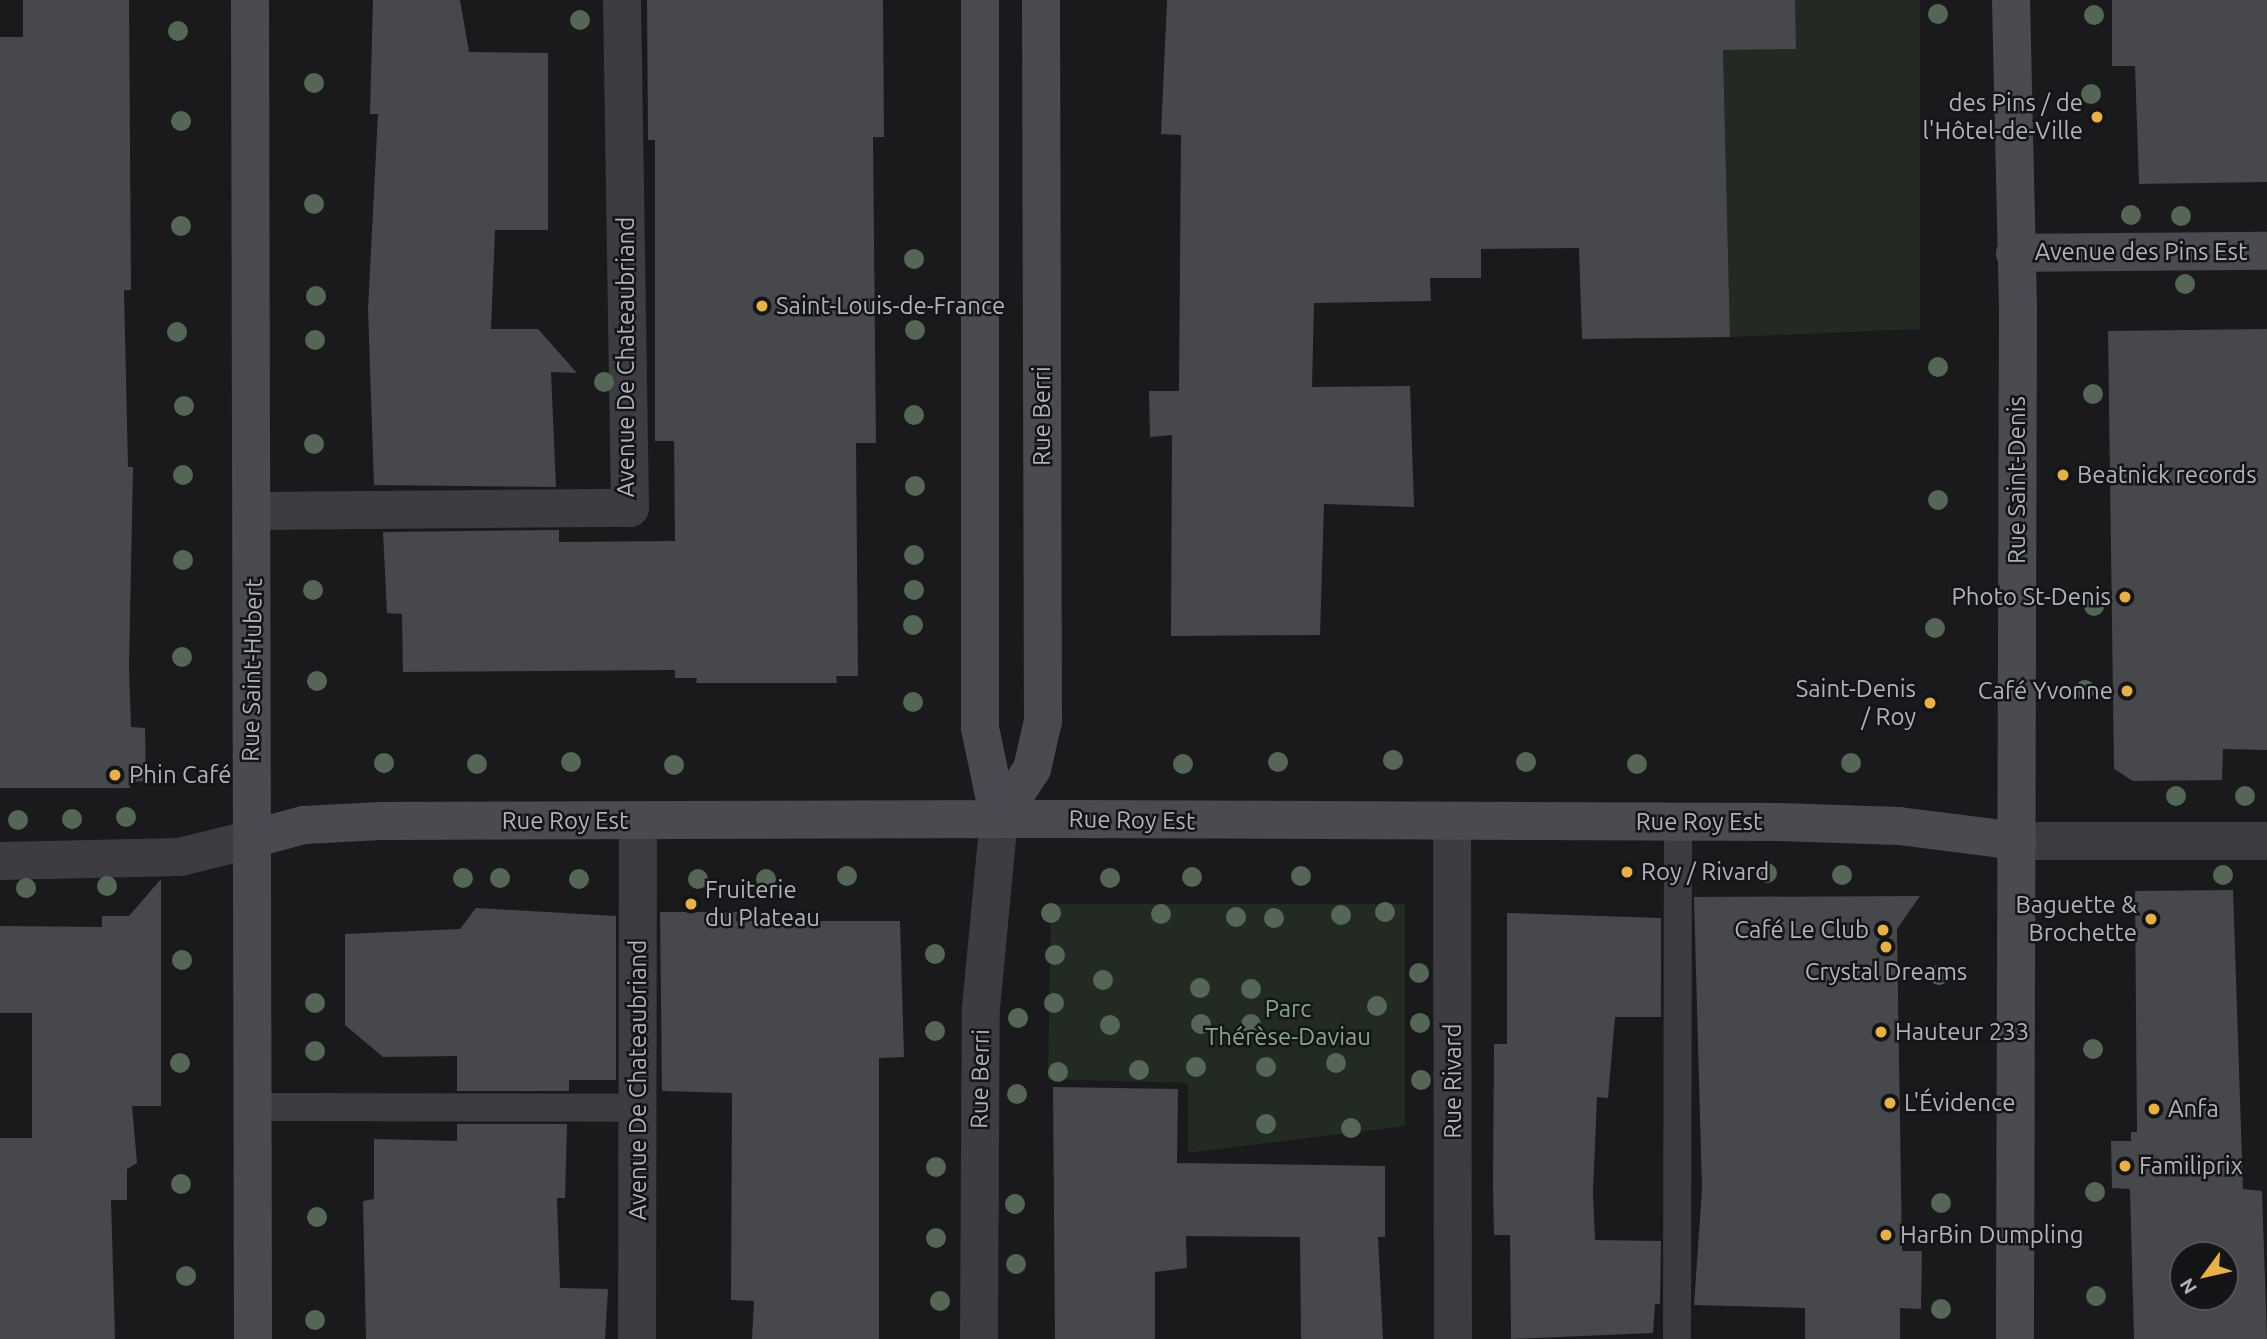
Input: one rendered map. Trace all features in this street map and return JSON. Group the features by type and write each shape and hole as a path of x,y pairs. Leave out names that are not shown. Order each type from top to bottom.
{"street":[{"name":"Rue Saint-Hubert","path":"250,0 253,1339"},
{"name":"Avenue De Chateaubriand","path":"253,511 630,508 622,0"},
{"name":"Rue Berri","path":"979,1339 981,1008 999,819 980,728 980,0"},
{"name":"Rue Berri","path":"999,819 1032,769 1043,721 1041,0"},
{"name":"Rue Saint-Denis","path":"2011,0 2015,253 2017,841 2015,1339"},
{"name":"Avenue des Pins Est","path":"2015,253 2267,251"},
{"name":"Rue Roy Est","path":"0,862 180,857 304,825 382,821 999,819 1678,822 1875,825 2017,841 2267,841"},
{"name":"Avenue De Chateaubriand","path":"638,821 638,1339"},
{"name":"Rue Rivard","path":"1452,823 1453,1339"}],"lane":[{"path":"1677,1339 1678,822"},
{"path":"252,1107 639,1108"}],"green space":[{"path":"1795,0 1920,0 1920,329 1730,337 1723,50 1795,49"},
{"name":"Parc Thérèse-Daviau","path":"1051,904 1405,904 1405,1126 1188,1153 1188,1083 1048,1079"}],"building":[{"path":"23,0 129,0 131,290 124,290 128,467 133,467 129,668 131,727 145,728 146,781 129,782 130,788 0,788 0,37 23,37"},
{"path":"373,0 460,0 469,52 548,53 548,230 495,230 491,329 538,329 577,373 551,372 556,487 374,485 368,309 378,114 370,114"},
{"name":"Saint-Louis-de-France","path":"647,0 883,0 884,137 873,137 876,443 856,443 858,676 836,676 837,683 696,683 697,678 675,678 675,670 403,672 402,614 387,613 383,532 559,530 559,542 675,541 674,441 655,441 655,140 648,140"},
{"path":"1167,0 1795,0 1796,49 1723,50 1730,337 1582,339 1579,248 1481,249 1481,278 1430,278 1431,301 1314,303 1312,387 1410,386 1414,507 1324,504 1320,635 1171,636 1172,435 1150,437 1149,391 1179,391 1181,135 1161,134"},
{"path":"2112,0 2267,0 2267,182 2139,184 2135,66 2112,66"},
{"path":"2267,329 2267,750 2223,749 2222,780 2133,781 2114,769 2108,331"},
{"path":"161,879 161,1106 132,1106 137,1163 127,1169 127,1200 111,1200 115,1339 0,1339 0,1138 32,1138 32,1013 0,1013 0,926 102,927 102,916 129,916"},
{"path":"2233,890 2243,1189 2262,1191 2267,1339 2134,1339 2130,1189 2112,1188 2111,1141 2131,1141 2131,1132 2137,1132 2135,891"},
{"path":"1920,896 1897,929 1902,1251 1922,1251 1921,1309 1900,1308 1900,1339 1805,1339 1805,1308 1694,1305 1702,1190 1694,897"},
{"path":"476,908 616,916 616,1080 569,1080 569,1091 457,1091 457,1056 383,1057 345,1025 345,934 460,929"},
{"path":"660,912 737,912 736,921 900,921 904,1057 879,1058 879,1339 752,1339 754,1301 731,1300 732,1093 662,1091"},
{"path":"1507,913 1661,918 1661,1017 1615,1017 1608,1098 1597,1097 1593,1192 1595,1240 1661,1241 1660,1304 1655,1304 1653,1333 1511,1339 1510,1235 1494,1235 1493,1185 1494,1044 1507,1044"},
{"path":"1053,1087 1178,1089 1177,1163 1385,1166 1385,1237 1378,1237 1383,1339 1301,1339 1300,1237 1186,1236 1187,1268 1155,1272 1155,1339 1055,1339"},
{"path":"457,1124 567,1124 565,1198 557,1198 560,1288 608,1289 605,1339 366,1339 363,1201 374,1199 374,1139 457,1141"}],"place":[{"name":"des Pins / de l'Hôtel-de-Ville","path":"2097,117"},
{"name":"Saint-Louis-de-France","path":"762,306"},
{"name":"Beatnick records","path":"2063,475"},
{"name":"Photo St-Denis","path":"2125,597"},
{"name":"Café Yvonne","path":"2127,691"},
{"name":"Saint-Denis / Roy","path":"1930,703"},
{"name":"Phin Café","path":"115,775"},
{"name":"Roy / Rivard","path":"1627,872"},
{"name":"Fruiterie du Plateau","path":"691,904"},
{"name":"Baguette & Brochette","path":"2151,919"},
{"name":"Café Le Club","path":"1883,930"},
{"name":"Crystal Dreams","path":"1886,947"},
{"name":"Hauteur 233","path":"1881,1032"},
{"name":"L'Évidence","path":"1890,1103"},
{"name":"Anfa","path":"2154,1109"},
{"name":"Familiprix","path":"2125,1166"},
{"name":"HarBin Dumpling","path":"1886,1235"}]}
